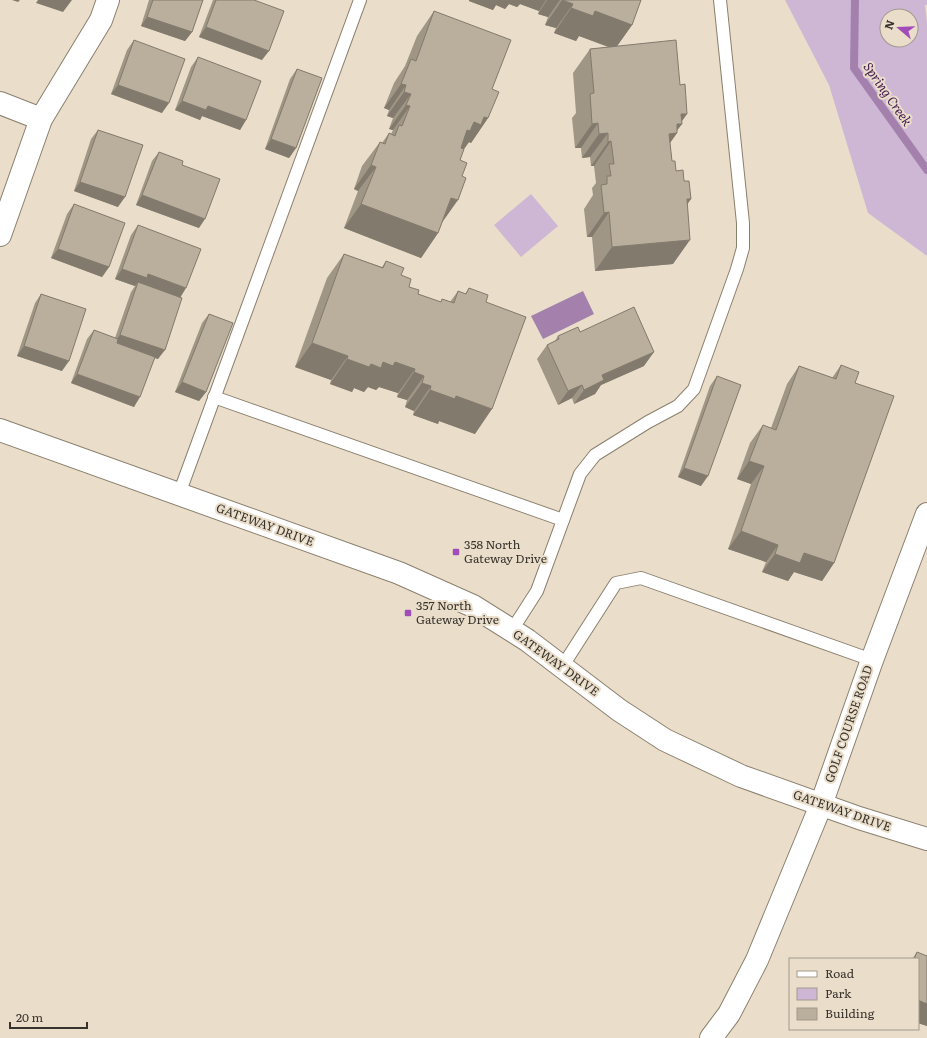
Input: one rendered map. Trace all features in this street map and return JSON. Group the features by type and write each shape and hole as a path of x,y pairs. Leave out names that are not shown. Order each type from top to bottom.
{"main road":[{"path":"0,235 41,119 101,20 108,0"},
{"path":"0,103 41,119"},
{"name":"GATEWAY DRIVE","path":"0,430 399,573 473,606 512,630 619,710 665,740 741,776 821,805 927,839"},
{"name":"GOLF COURSE ROAD","path":"711,1038 729,1014 757,960 821,805 872,660 927,514"}],"lane":[{"path":"179,494 360,0"},
{"path":"512,630 537,591 580,474 595,456 648,422 678,406 694,389 737,269 743,248 743,223 720,0"},
{"path":"214,397 563,520"},
{"path":"562,667 616,583 641,578 872,660"}],"green space":[{"path":"785,0 927,0 927,5 925,5 927,23 927,256 868,213 829,85"},
{"path":"531,194 558,226 521,257 494,225"}],"shaded area":[{"path":"583,291 594,314 543,339 531,316"}],"building":[{"path":"153,0 203,0 192,32 147,17"},
{"path":"216,0 254,0 284,11 269,51 206,27"},
{"path":"562,0 641,0 632,25 595,11 593,16 571,8 573,4"},
{"path":"434,11 511,40 492,89 499,92 488,118 484,117 481,125 474,122 470,131 467,130 461,148 464,149 460,160 467,163 462,176 466,178 458,200 451,198 438,233 361,204 376,167 371,165 380,142 385,144 389,133 395,136 399,125 402,126 410,106 406,105 411,94 404,92 406,85 401,84 411,59 416,61"},
{"path":"134,40 185,59 169,103 118,85"},
{"path":"676,40 680,85 685,84 687,114 681,114 682,124 677,124 677,133 669,134 672,161 675,161 676,171 683,170 684,181 689,181 691,199 687,199 690,240 612,247 609,212 604,213 601,185 607,184 607,176 611,176 609,164 614,164 611,141 608,142 608,133 599,134 598,123 592,124 590,94 594,93 590,49"},
{"path":"198,57 261,81 246,120 208,106 206,110 182,101"},
{"path":"297,69 322,78 296,148 271,139"},
{"path":"98,130 143,145 125,197 80,182"},
{"path":"159,152 183,161 182,165 220,179 205,219 142,195"},
{"path":"74,204 125,223 109,267 58,249"},
{"path":"138,225 201,249 186,288 148,274 147,278 122,269"},
{"path":"344,254 383,268 386,261 404,268 401,275 411,279 409,287 419,290 418,294 441,302 442,299 454,303 458,291 466,294 469,288 488,295 486,302 526,317 492,409 456,396 455,399 430,390 431,386 422,383 424,376 414,372 415,369 395,362 393,366 383,362 381,368 371,364 369,367 347,359 348,356 312,343"},
{"path":"138,282 182,298 165,350 120,335"},
{"path":"41,294 86,309 69,361 24,346"},
{"path":"634,307 654,352 602,375 604,380 584,390 582,385 568,391 547,345 559,339 558,336 578,327 580,332"},
{"path":"209,314 233,323 206,392 182,382"},
{"path":"94,330 118,339 117,343 155,357 140,397 77,374"},
{"path":"841,365 859,372 855,383 894,396 834,563 804,553 800,563 775,554 778,545 741,531 764,466 749,461 763,425 776,430 799,366 836,379"},
{"path":"717,376 741,385 708,476 684,468"},
{"path":"917,952 927,956 927,1004 919,1000 919,958 914,958"}],"waterway":[{"name":"Spring Creek","path":"855,0 854,68 927,170"}],"place":[{"name":"358 North Gateway Drive","path":"456,552"},
{"name":"357 North Gateway Drive","path":"408,613"}]}
